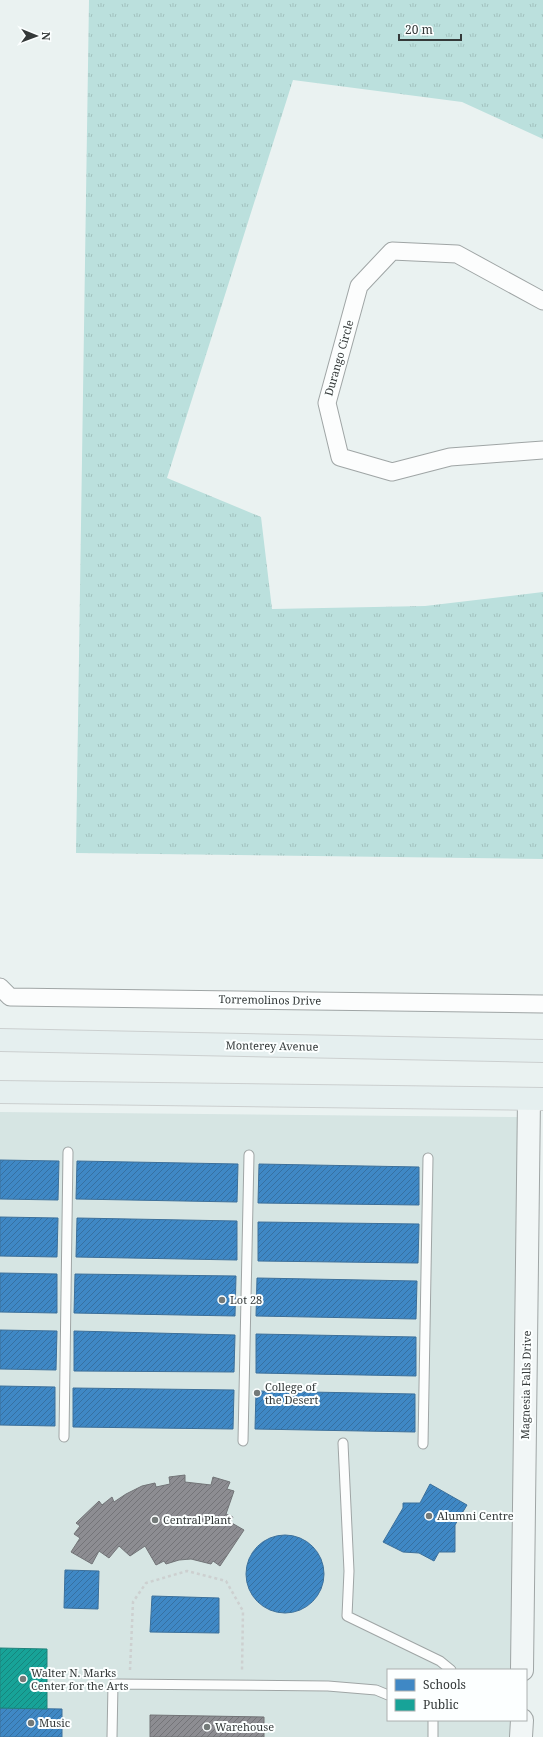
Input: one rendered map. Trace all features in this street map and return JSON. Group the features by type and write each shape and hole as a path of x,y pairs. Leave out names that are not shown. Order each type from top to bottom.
{"main road":[{"name":"Monterey Avenue","path":"0,1040 543,1051"},
{"path":"0,1092 538,1094"}],"street":[{"name":"Durango Circle","path":"543,301 457,254 392,251 360,286 326,403 340,457 392,472 450,457 543,450"},
{"name":"Torremolinos Drive","path":"0,987 10,997 543,1004"},
{"name":"Magnesia Falls Drive","path":"522,1669 538,1094"},
{"path":"521,1737 522,1721"}],"lane":[{"path":"64,1437 68,1152"},
{"path":"243,1441 248,1155"},
{"path":"423,1444 428,1158"},
{"path":"343,1443 349,1572 347,1616 440,1661 449,1669"},
{"path":"112,1737 113,1684 328,1686 376,1690 387,1696"},
{"path":"433,1721 433,1737"}],"path":[{"path":"130,1684 132,1602 146,1583 187,1571 226,1580 243,1611 242,1685"}],"shaded area":[{"name":"College of the Desert","path":"0,1112 518,1117 511,1669 387,1669 387,1721 510,1721 510,1737 0,1737"}],"green space":[{"path":"89,0 543,0 543,139 462,102 293,80 167,478 261,517 272,609 425,606 543,592 543,859 76,853"}],"building: Schools":[{"path":"0,1160 59,1161 58,1200 0,1199"},
{"path":"77,1161 238,1164 237,1202 76,1199"},
{"path":"259,1164 419,1167 419,1205 258,1203"},
{"path":"0,1217 58,1218 57,1257 0,1256"},
{"path":"77,1218 237,1221 237,1260 76,1257"},
{"path":"258,1222 419,1224 418,1263 258,1261"},
{"path":"0,1273 57,1274 57,1313 0,1312"},
{"path":"75,1274 236,1276 235,1316 74,1313"},
{"path":"257,1278 417,1281 416,1319 256,1316"},
{"path":"0,1330 57,1331 56,1370 0,1369"},
{"path":"74,1331 235,1335 234,1372 74,1371"},
{"path":"256,1334 416,1337 416,1376 256,1373"},
{"path":"0,1386 55,1387 55,1426 0,1425"},
{"path":"73,1388 234,1390 233,1429 73,1427"},
{"path":"256,1391 415,1394 415,1432 255,1429"},
{"name":"Alumni Centre","path":"430,1484 467,1505 455,1525 455,1552 439,1552 434,1561 419,1553 403,1552 383,1542 403,1508 403,1503 420,1503"},
{"path":"285,1535 300,1538 313,1546 321,1559 324,1574 321,1589 313,1602 300,1610 285,1613 270,1610 257,1602 249,1589 246,1574 249,1559 257,1546 270,1538"},
{"path":"65,1570 99,1571 98,1609 64,1608"},
{"path":"152,1596 219,1598 219,1633 150,1632"},
{"name":"Music","path":"0,1708 62,1709 62,1737 0,1737"}],"building: Public":[{"name":"Walter N. Marks Center for the Arts","path":"0,1648 47,1649 47,1709 0,1708"}],"building: Industry":[{"name":"Central Plant","path":"185,1475 185,1482 211,1485 213,1477 230,1482 227,1489 234,1491 226,1514 233,1517 230,1522 244,1530 220,1566 213,1561 211,1564 191,1559 179,1560 166,1564 164,1561 156,1565 145,1546 130,1556 119,1546 109,1558 99,1551 92,1564 71,1552 80,1538 74,1534 80,1526 76,1523 99,1501 102,1505 112,1497 114,1502 142,1486 155,1483 156,1487 170,1484 169,1477"},
{"name":"Warehouse","path":"150,1715 264,1717 264,1737 150,1737"}],"place":[{"name":"Lot 28","path":"222,1300"},
{"name":"College of the Desert","path":"257,1393"},
{"name":"Alumni Centre","path":"429,1516"},
{"name":"Central Plant","path":"155,1520"},
{"name":"Walter N. Marks Center for the Arts","path":"23,1679"},
{"name":"Music","path":"31,1723"},
{"name":"Warehouse","path":"207,1727"}]}
